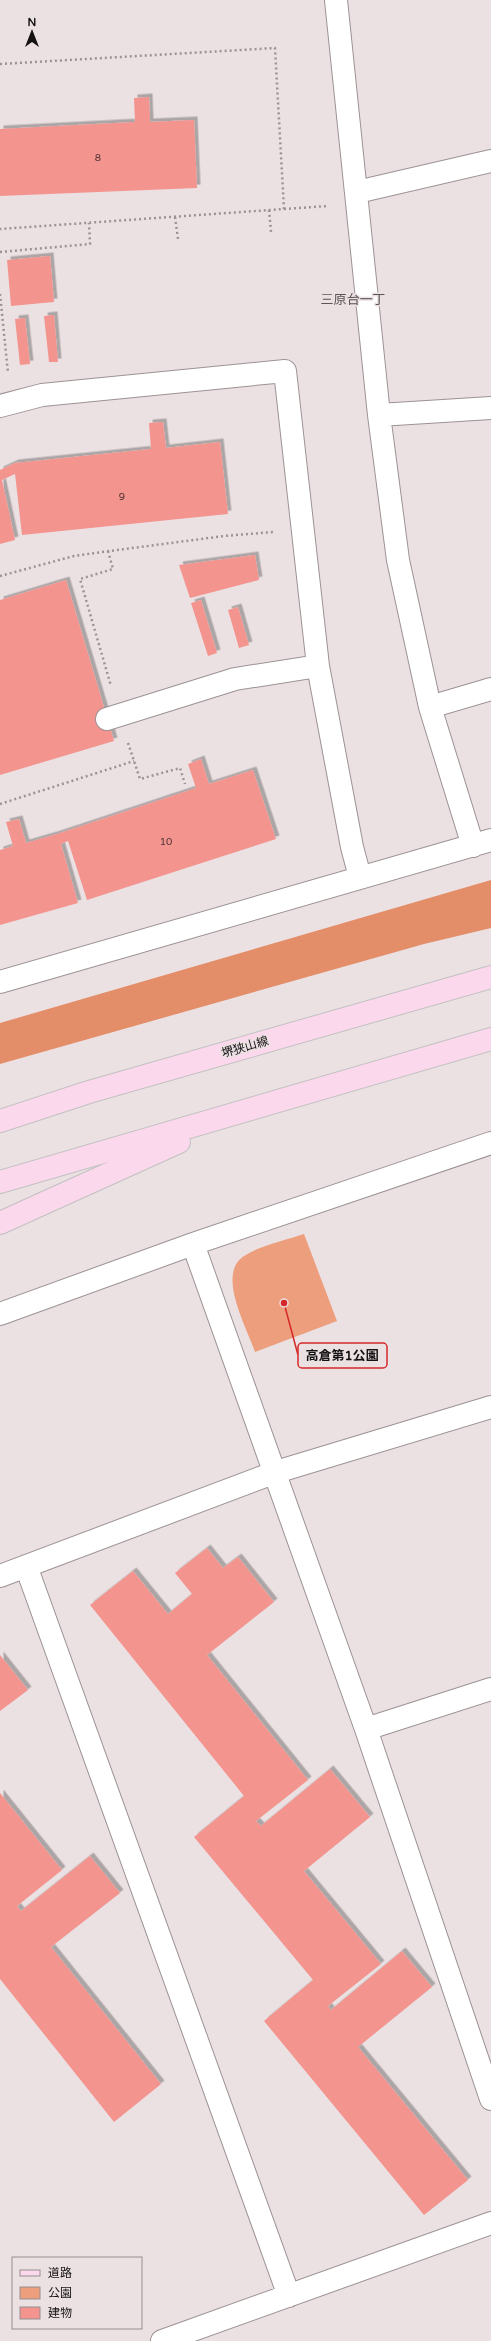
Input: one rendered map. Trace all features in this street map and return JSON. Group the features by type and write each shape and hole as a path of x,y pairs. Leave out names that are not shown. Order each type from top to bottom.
{"main road":[{"name":"堺狭山線","path":"0,1121 90,1092 491,977"},
{"path":"0,1182 491,1039"},
{"path":"0,1106 90,1092"},
{"path":"0,1223 241,1113"}],"street":[{"path":"0,982 482,843 430,707 398,560 379,415 336,0"},
{"path":"357,192 491,161"},
{"path":"5,404 42,395 285,371 318,666 352,847 360,877"},
{"path":"379,415 491,408"},
{"path":"113,717 235,679 318,666"},
{"path":"430,707 491,689"},
{"path":"0,1314 193,1244 491,1143"},
{"path":"193,1244 276,1472 366,1729 491,2099"},
{"path":"0,1576 276,1472 491,1407"},
{"path":"26,1566 289,2296"},
{"path":"366,1729 491,1689"},
{"path":"162,2341 491,2223"}],"path":[{"path":"0,64 275,48 284,209"},
{"path":"0,229 334,206"},
{"path":"269,210 271,232"},
{"path":"175,217 178,239"},
{"path":"0,252 90,244 88,223"},
{"path":"0,294 5,404"},
{"path":"0,576 74,556 224,536 303,529"},
{"path":"108,551 113,569 80,579 113,717"},
{"path":"127,739 140,779 180,768 185,784"},
{"path":"0,804 134,761"}],"green space":[{"path":"304,1234 337,1321 255,1352 236,1302 233,1288 233,1275 236,1264 250,1252"}],"shaded area":[{"path":"491,880 491,928 424,944 0,1064 0,1023"}],"building":[{"path":"149,97 150,122 194,120 197,188 0,196 0,129 135,122 134,98"},
{"path":"50,256 54,302 11,306 7,260"},
{"path":"54,315 58,362 49,362 44,316"},
{"path":"25,318 30,364 20,365 15,319"},
{"path":"163,422 166,448 220,442 228,514 22,535 15,474 2,480 15,540 0,544 0,470 15,463 151,449 149,423"},
{"path":"255,555 259,580 190,598 179,565"},
{"path":"66,580 114,741 0,775 0,600"},
{"path":"201,600 217,653 208,656 191,603"},
{"path":"238,607 249,645 239,648 228,610"},
{"path":"201,759 209,784 253,770 276,839 87,900 68,841 61,844 78,903 0,925 0,850 13,846 6,822 19,819 26,843 57,834 196,788 188,764"},
{"path":"207,1548 223,1568 238,1557 274,1602 207,1655 308,1780 256,1821 261,1826 330,1769 370,1817 304,1871 381,1964 328,2006 331,2010 402,1951 432,1987 358,2047 468,2180 424,2215 264,2021 313,1980 194,1837 244,1796 90,1605 133,1571 168,1614 192,1594 175,1573"},
{"path":"0,1655 28,1690 0,1711"},
{"path":"0,1793 62,1870 17,1906 21,1911 90,1856 120,1893 51,1947 161,2084 114,2122 0,1979"}],"place":[{"name":"高倉第1公園","path":"284,1303"}],"district":[{"name":"三原台一丁","path":"353,300"}]}
